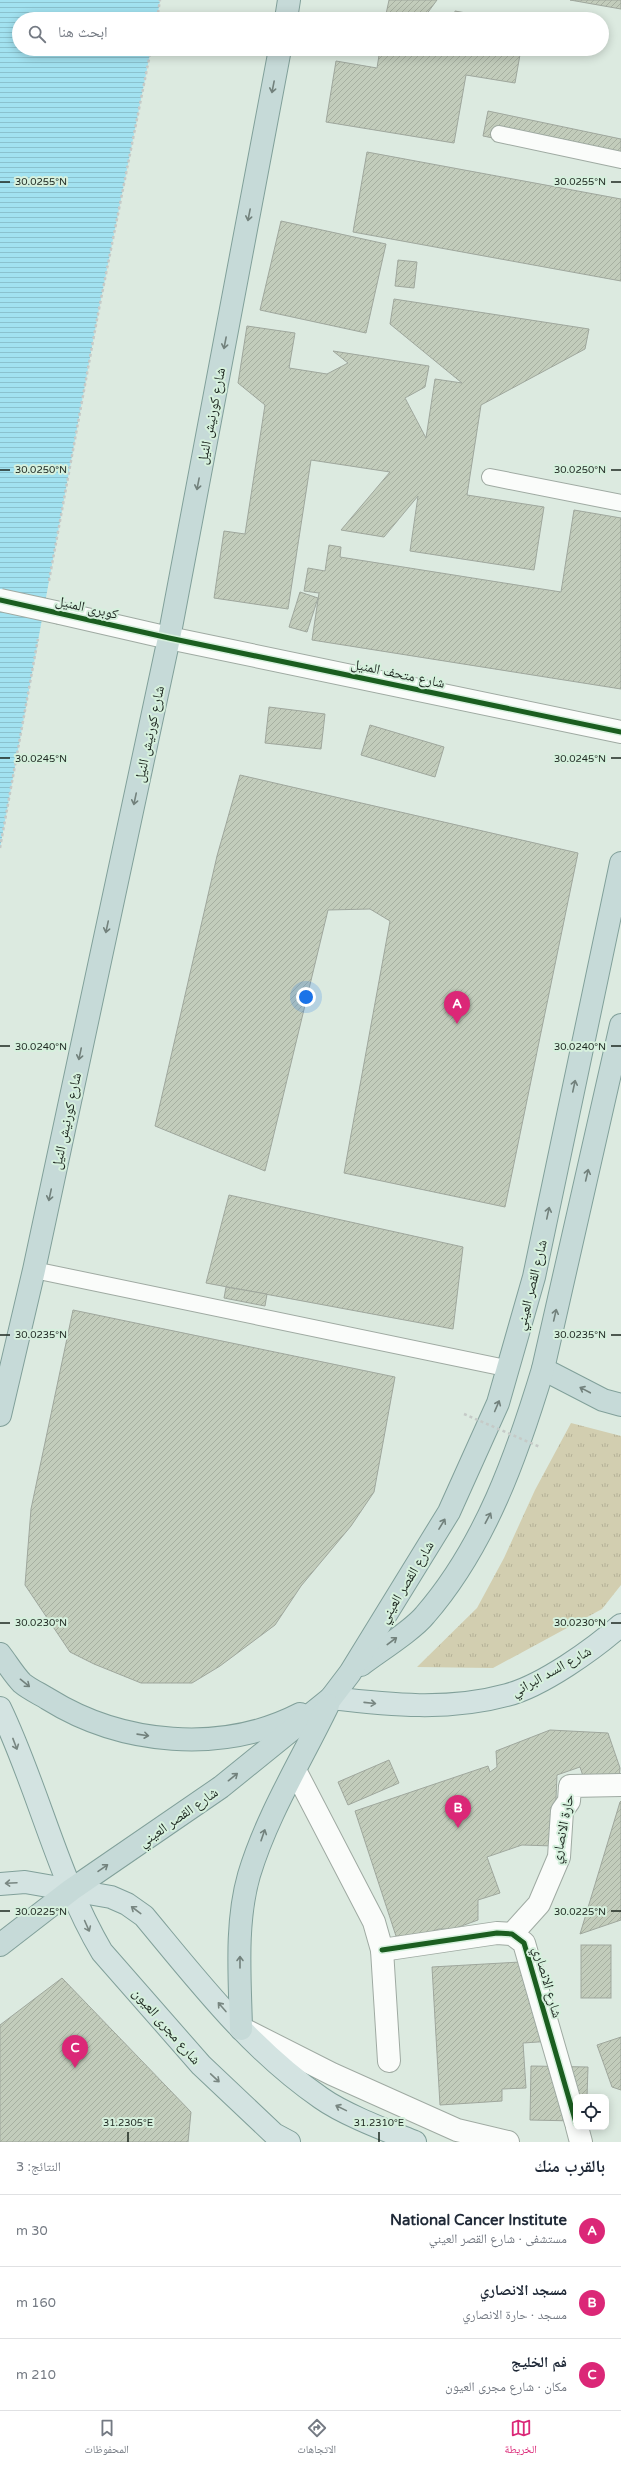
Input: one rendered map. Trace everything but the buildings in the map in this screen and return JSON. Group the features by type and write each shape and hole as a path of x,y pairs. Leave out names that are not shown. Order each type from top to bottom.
{"highway":[{"path":"287,12 289,0"},
{"name":"شارع كورنيش النيل","path":"0,1415 34,1270 169,638 279,56"},
{"name":"شارع القصر العيني","path":"71,1890 221,1787 331,1698 350,1673 449,1512 498,1403 510,1369 534,1277 621,863"},
{"name":"شارع القصر العيني","path":"350,1673 424,1617 451,1581 490,1516 529,1416 543,1369 621,1025"},
{"path":"543,1369 603,1400 621,1405"},
{"path":"0,1654 23,1683 69,1712 120,1731 174,1739 229,1736 282,1723 331,1698"},
{"path":"241,2029 240,1934 249,1877 267,1824 296,1772 331,1698"},
{"path":"0,1945 71,1890"}],"main road":[{"name":"شارع السد البراني","path":"331,1698 398,1706 459,1705 508,1695 567,1664 598,1645 621,1625"},
{"name":"شارع مجرى العيون","path":"0,1708 71,1890 89,1931 102,1952 201,2065 274,2134 289,2142"},
{"path":"0,1884 25,1882 111,1897 128,1904 144,1916 241,2029 274,2063 323,2099 415,2142"}],"street":[{"name":"كوبرى المنيل","path":"0,600 169,638"},
{"name":"شارع متحف المنيل","path":"169,638 621,732"},
{"path":"296,1772 374,1922 382,1950 389,2061"},
{"name":"حارة الانصاري","path":"512,1934 539,1904 560,1857 562,1812 568,1800 570,1786 621,1785"},
{"path":"382,1950 497,1932 512,1934"},
{"name":"شارع الانصاري","path":"512,1934 524,1943 573,2113"},
{"path":"241,2029 332,2074 457,2130 508,2142"},
{"path":"578,2130 582,2142"}],"lane":[{"path":"499,134 621,160"},
{"path":"490,477 621,503"},
{"path":"34,1270 510,1369"}],"path":[{"path":"158,12 160,0"},
{"path":"48,589 98,314 150,56"},
{"path":"0,848 39,636"},
{"path":"464,1414 540,1447"}],"green space":[{"path":"571,1423 621,1436 621,1585 602,1609 493,1668 417,1667 477,1608 504,1558 535,1490"}],"water":[{"path":"0,0 160,0 158,12 12,12 12,56 150,56 98,314 0,848"}],"cycle path":[{"path":"0,600 169,638 621,732"},
{"path":"382,1950 497,1933 512,1934 524,1943 573,2113"}],"place":[{"name":"National Cancer Institute","path":"457,1024"},
{"name":"مسجد الانصاري","path":"458,1828"},
{"name":"فم الخليج","path":"75,2068"}]}
